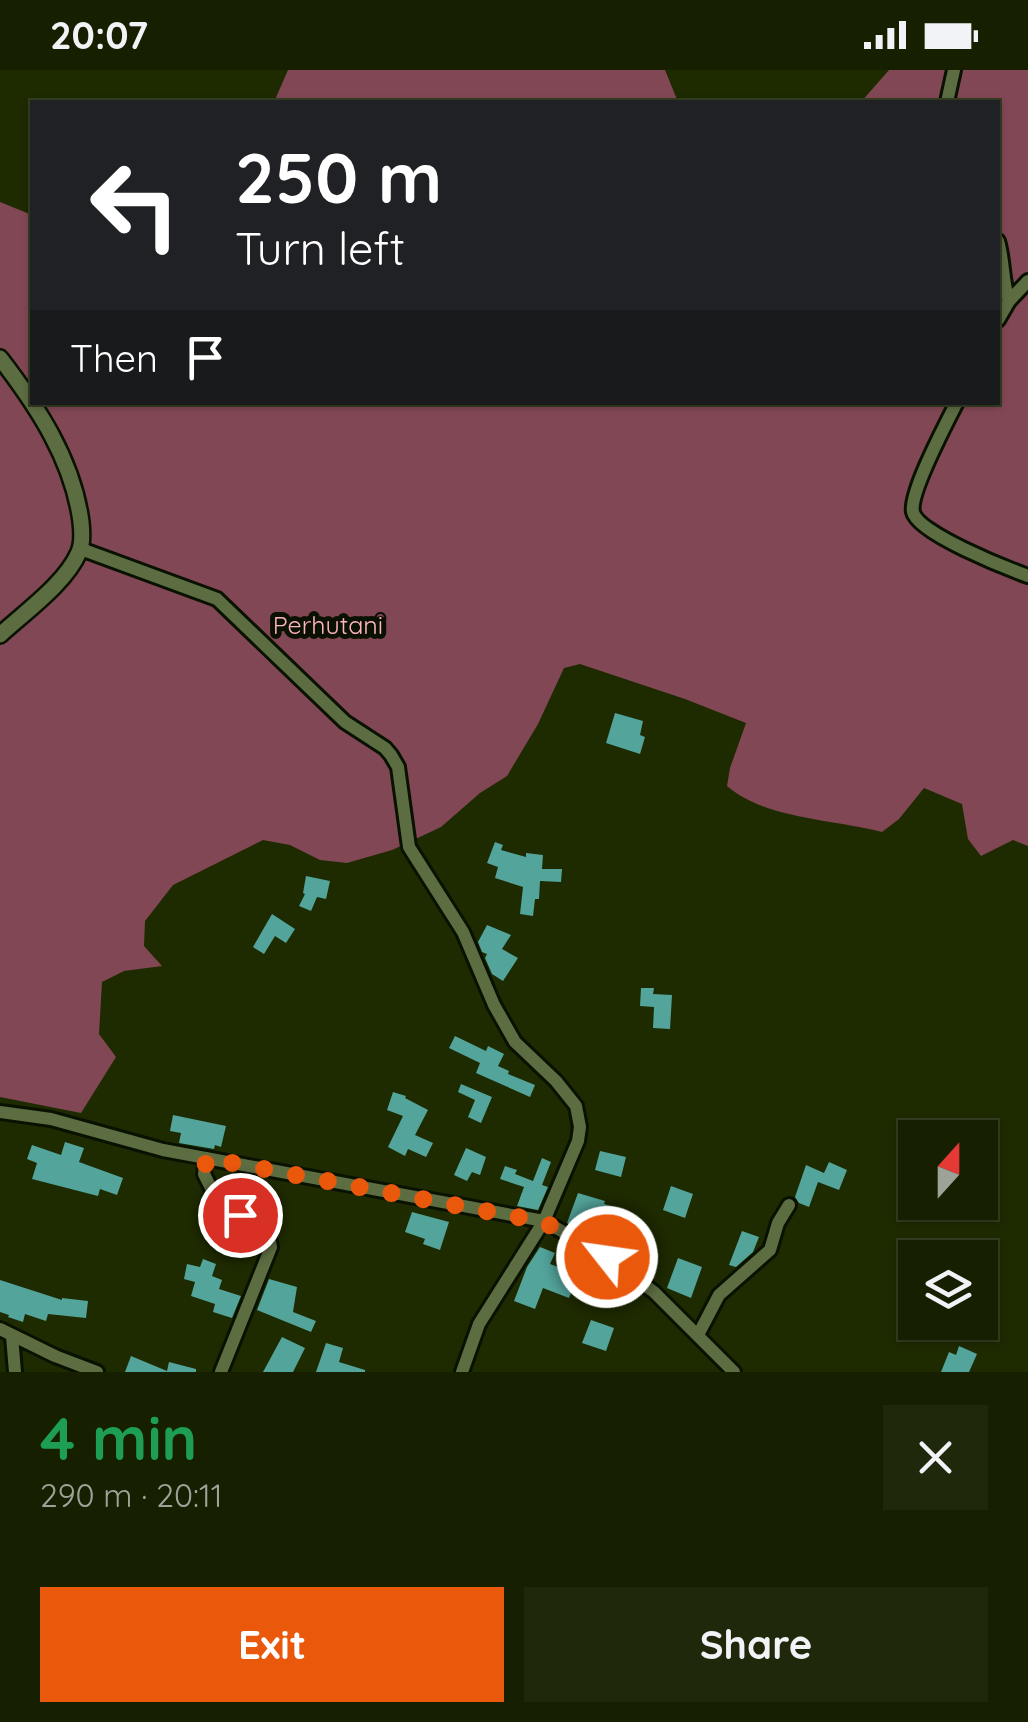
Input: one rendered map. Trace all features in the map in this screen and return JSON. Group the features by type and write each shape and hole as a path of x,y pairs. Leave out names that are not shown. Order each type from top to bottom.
{"street":[{"path":"947,100 954,70"},
{"path":"1000,249 1002,283 1009,301"},
{"path":"1000,317 1028,281"},
{"path":"0,358 30,402"},
{"path":"0,635 65,575 81,549 78,500 50,432 32,405"},
{"path":"957,405 917,487 913,515 972,554 1028,576"},
{"path":"81,549 217,599 345,722 392,755 398,767 409,847 462,932 494,1005 516,1042 576,1106 578,1141 544,1222 479,1324 462,1372"},
{"path":"0,1112 51,1119 163,1150 544,1222 635,1277 734,1372"},
{"path":"206,1158 204,1174 210,1188 272,1247 221,1372"},
{"path":"698,1335 718,1295 770,1250 789,1204"},
{"path":"6,1333 15,1372"},
{"path":"6,1333 97,1372"}],"green space":[{"path":"288,70 665,70 676,97 676,100 275,100"},
{"name":"Perhutani","path":"889,70 1028,70 1028,846 1013,840 981,856 968,839 962,804 924,788 899,819 882,832 760,805 727,786 746,723 580,664 564,668 538,724 507,776 480,793 441,827 392,850 347,863 320,860 290,845 263,840 173,885 145,921 144,946 162,966 124,971 102,982 99,1034 116,1057 81,1113 0,1097 0,202 30,214 30,405 1000,405 1000,100 863,100"}],"building":[{"path":"615,713 643,721 640,735 645,737 640,754 606,743"},
{"path":"495,842 503,845 501,850 526,857 526,853 543,855 542,869 562,869 561,882 540,881 533,916 520,914 523,887 495,878 498,867 487,863"},
{"path":"306,876 330,881 326,899 317,897 311,911 299,906 305,894"},
{"path":"272,914 295,929 286,943 275,936 264,954 253,947"},
{"path":"487,925 511,935 502,949 518,958 503,981 492,974 487,954 478,942"},
{"path":"641,988 654,988 653,994 672,995 670,1029 653,1028 654,1007 640,1006"},
{"path":"455,1036 486,1051 488,1046 504,1054 498,1066 535,1085 530,1097 476,1073 480,1063 449,1048"},
{"path":"461,1084 492,1097 481,1123 468,1117 475,1100 458,1092"},
{"path":"393,1092 428,1110 415,1135 433,1143 426,1157 408,1149 405,1156 388,1147 403,1116 387,1110"},
{"path":"173,1115 226,1126 221,1147 179,1143 181,1133 170,1131"},
{"path":"65,1142 84,1148 79,1162 123,1178 117,1195 100,1189 98,1196 32,1179 37,1163 27,1159 32,1145 61,1155"},
{"path":"466,1148 486,1157 480,1175 472,1172 467,1181 454,1175"},
{"path":"600,1151 626,1157 621,1177 595,1170"},
{"path":"542,1158 551,1162 542,1185 548,1187 538,1210 517,1206 524,1187 500,1179 505,1166 533,1181"},
{"path":"829,1162 847,1170 839,1190 818,1182 809,1207 799,1203 795,1197 806,1165 824,1173"},
{"path":"671,1186 693,1194 685,1218 663,1210"},
{"path":"578,1193 605,1201 604,1204 621,1209 619,1213 635,1218 628,1241 612,1236 609,1247 595,1238 596,1234 567,1223"},
{"path":"412,1212 449,1222 440,1250 405,1232"},
{"path":"742,1231 759,1237 753,1252 736,1267 729,1265"},
{"path":"540,1247 555,1253 550,1264 578,1274 569,1298 543,1288 535,1309 514,1301 527,1267"},
{"path":"678,1258 702,1267 691,1298 667,1288"},
{"path":"203,1259 216,1264 212,1276 222,1280 219,1289 241,1296 232,1318 213,1312 215,1304 191,1296 195,1282 184,1279 187,1264 200,1267"},
{"path":"269,1279 297,1287 293,1312 316,1321 311,1332 257,1310"},
{"path":"0,1280 62,1300 88,1301 86,1318 48,1314 46,1321 25,1314 23,1322 8,1317 0,1312"},
{"path":"591,1320 614,1328 606,1351 582,1343"},
{"path":"282,1337 305,1348 293,1372 263,1372"},
{"path":"326,1343 343,1348 339,1362 365,1372 316,1372"},
{"path":"959,1346 977,1354 969,1372 941,1372 949,1352 956,1355"},
{"path":"131,1356 167,1371 169,1362 196,1372 125,1372"}],"route":[{"path":"240,1215 210,1188 204,1174 206,1158 520,1216 544,1222 607,1257"}]}
